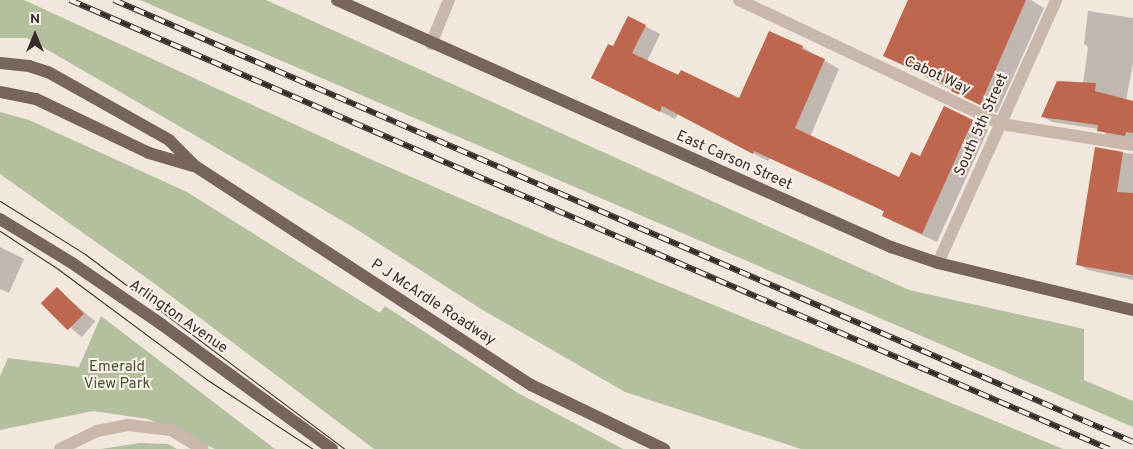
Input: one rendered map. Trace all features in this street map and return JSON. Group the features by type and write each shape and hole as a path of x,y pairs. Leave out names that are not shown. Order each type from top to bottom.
{"main road":[{"name":"East Carson Street","path":"339,0 431,44 882,243 938,263 1133,310"},
{"name":"P J McArdle Roadway","path":"0,63 29,66 60,78 169,140 195,166 531,385 664,449"},
{"name":"P J McArdle Roadway","path":"0,92 36,99 149,153 195,166"},
{"name":"Arlington Avenue","path":"0,219 72,263 161,324 332,449"}],"street":[{"path":"431,44 449,0"},
{"name":"Cabot Way","path":"739,0 1001,124 1133,145"},
{"name":"South 5th Street","path":"938,263 1056,0"},
{"path":"60,449 97,431 128,425 171,430 203,449"}],"green space":[{"path":"0,0 24,0 368,158 549,237 1063,449 801,449 625,392 481,309 353,227 27,38 0,38"},
{"path":"140,0 266,0 909,290 1084,329 1084,380 1133,401 1133,427"},
{"path":"0,112 29,120 187,192 380,313 385,306 518,393 623,449 374,449 151,281 0,174"},
{"name":"Emerald View Park","path":"101,316 275,449 215,449 148,419 93,411 0,430 0,376 8,358 79,367"},
{"path":"140,443 168,444 177,449 101,449"}],"building":[{"path":"908,0 1026,0 980,105 951,91 953,87 883,56"},
{"path":"628,16 646,25 632,53 678,75 681,70 739,98 769,31 803,46 802,49 825,59 795,128 899,177 911,152 920,156 944,106 973,120 922,234 882,216 884,211 754,151 753,154 662,106 660,112 591,78 608,44 613,46"},
{"path":"1057,81 1096,83 1095,91 1133,101 1133,133 1126,132 1125,136 1097,131 1098,125 1041,117"},
{"path":"1095,147 1123,152 1117,192 1133,193 1133,275 1076,265"},
{"path":"57,287 84,314 68,330 41,303"}],"tram line":[{"path":"0,201 85,254 345,449"},
{"path":"0,231 58,269 206,379 313,449"}],"railway":[{"path":"70,0 1109,449"},
{"path":"114,0 1133,442"}]}
